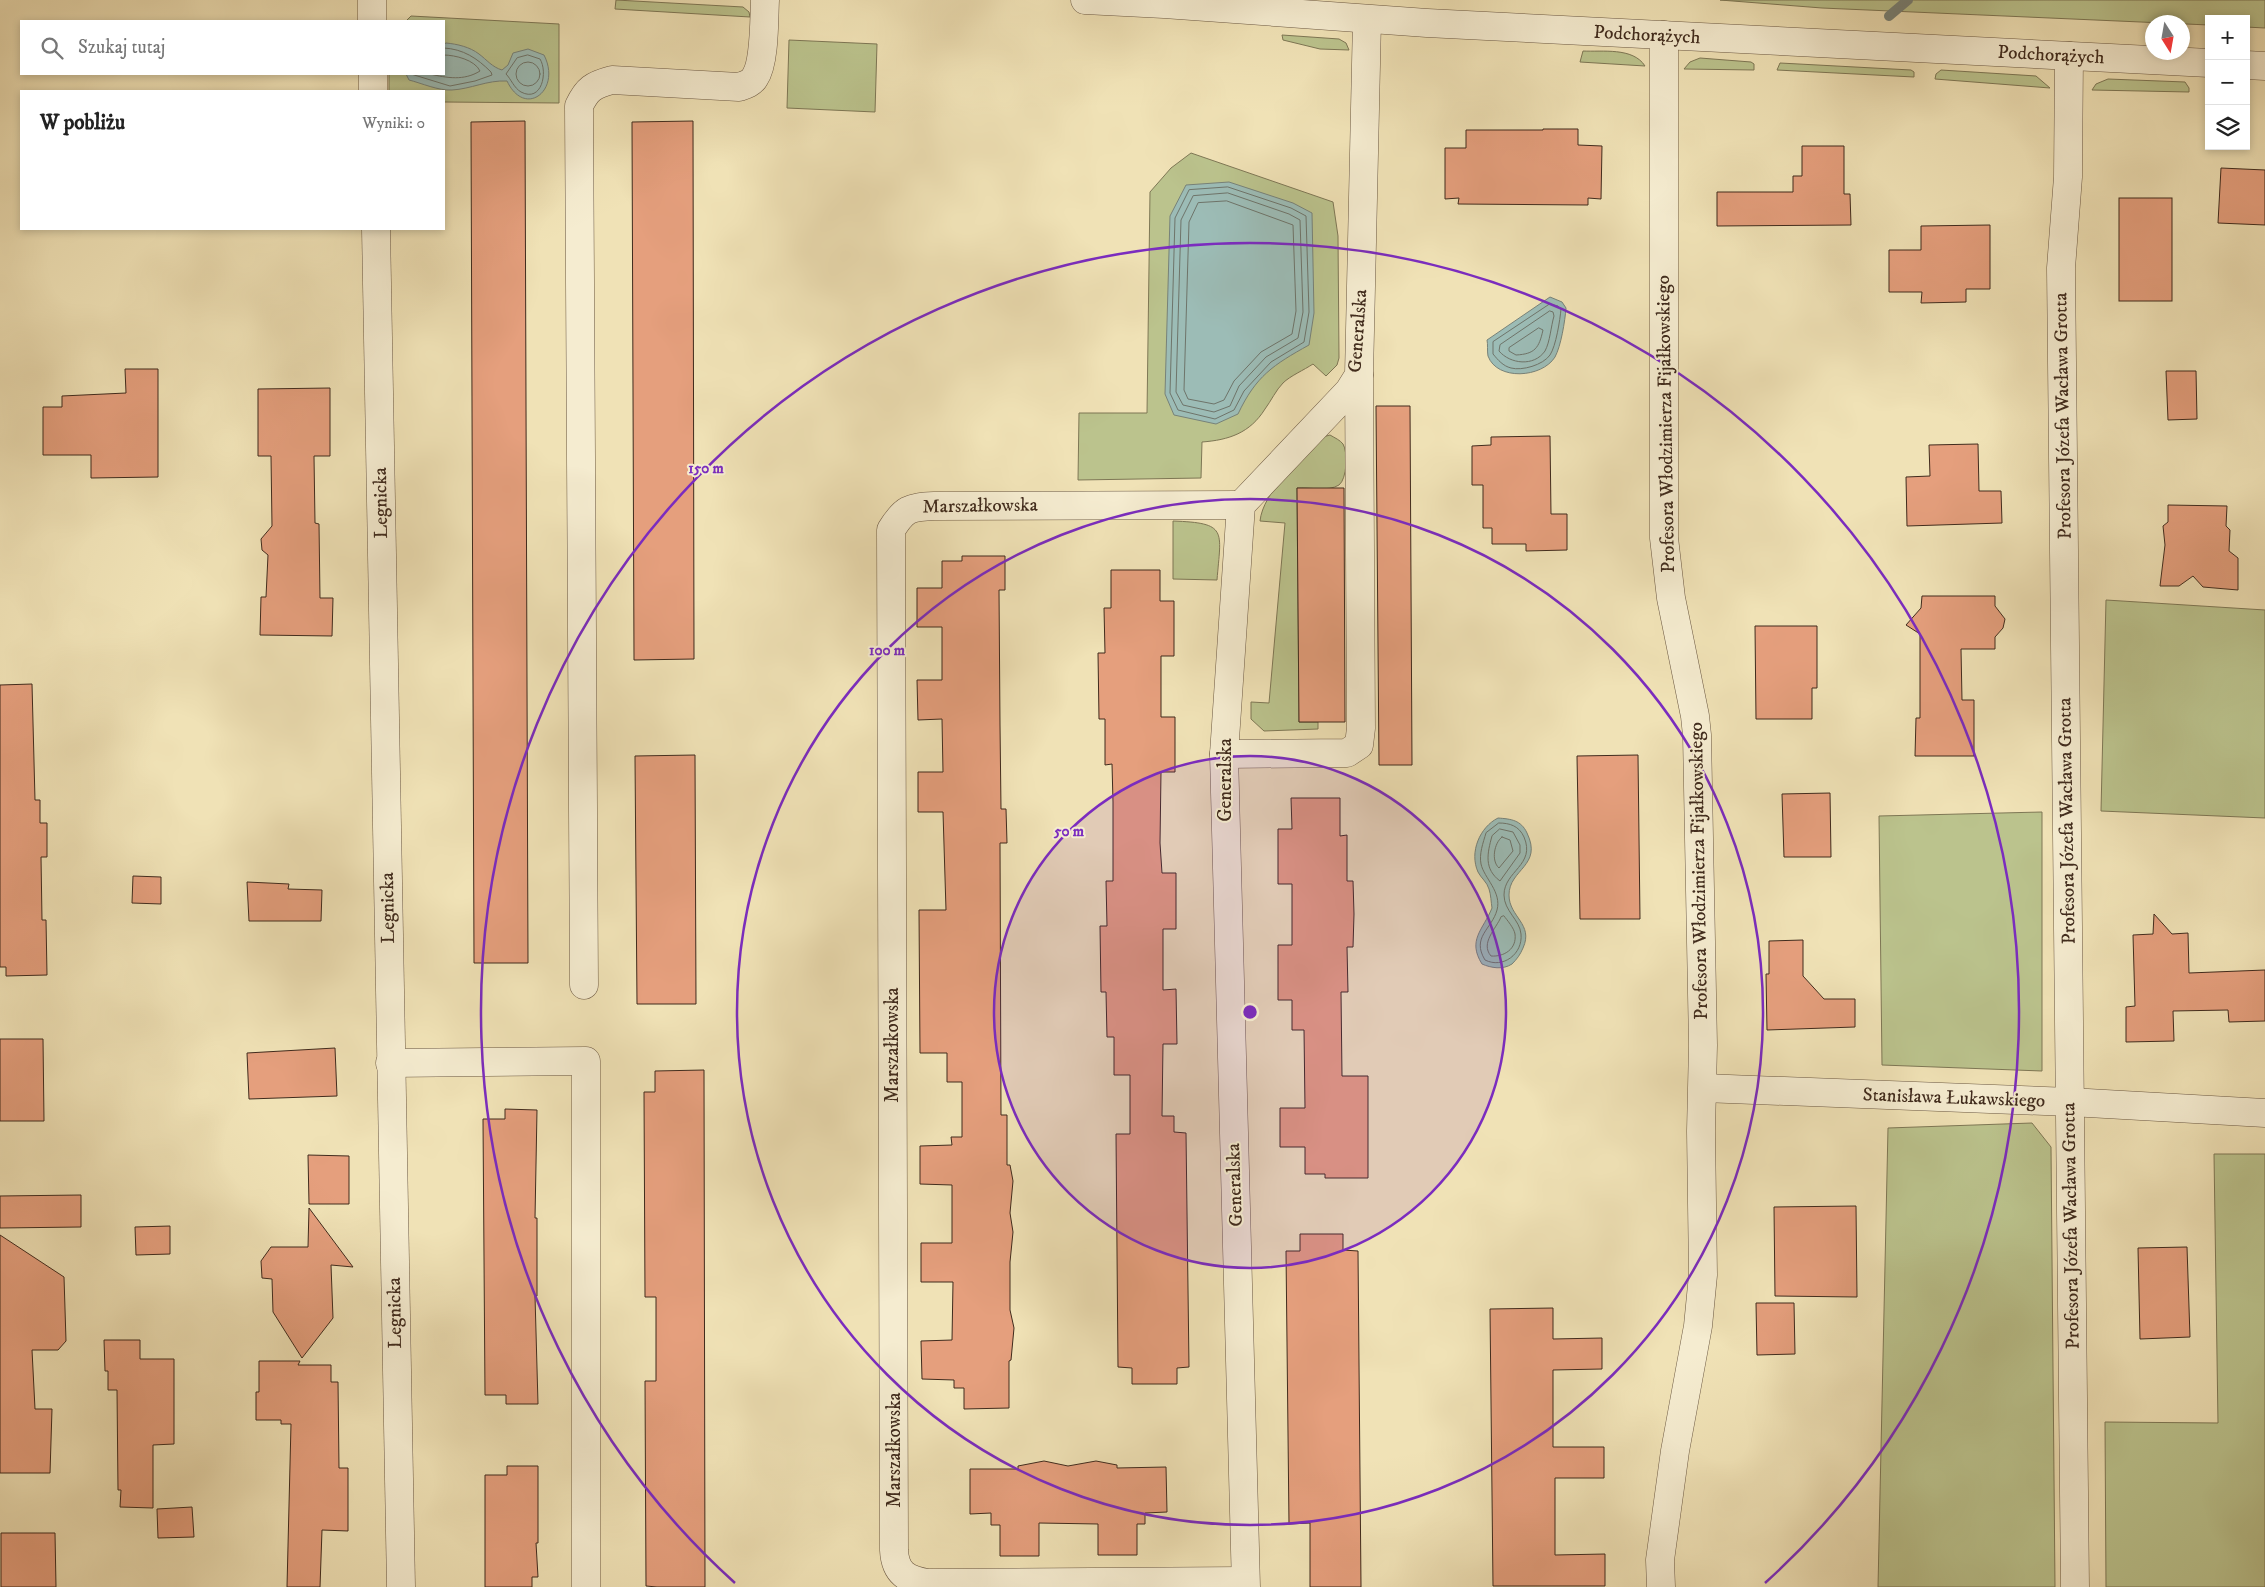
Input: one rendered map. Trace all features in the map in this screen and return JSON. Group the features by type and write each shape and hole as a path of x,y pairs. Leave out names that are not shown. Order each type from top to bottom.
{"street":[{"path":"372,0 372,20"},
{"path":"584,986 579,106 586,92 598,83 612,80 739,87 748,84 755,78 759,67 765,0"},
{"name":"Podchorążych","path":"1085,0 1164,2 1367,20 2205,63"},
{"name":"Generalska","path":"1245,1584 1224,754 1241,505 1349,391 1359,375 1367,20"},
{"name":"Profesora Włodzimierza Fijałkowskiego","path":"1661,1587 1660,1560 1676,1451 1698,1326 1701,1292 1702,1088 1697,736 1692,697 1670,592 1664,538 1664,35"},
{"name":"Profesora Józefa Wacława Grotta","path":"2069,56 2068,177 2061,268 2075,1587"},
{"path":"2250,65 2265,66"},
{"path":"373,75 373,90"},
{"name":"Legnicka","path":"376,230 401,1587"},
{"path":"1224,754 1347,753 1359,745 1361,728 1359,375"},
{"name":"Marszałkowska","path":"1241,505 913,507 899,517 891,530 894,1540 896,1566 903,1575 914,1581 928,1583 1245,1584"},
{"path":"390,1063 586,1061 586,1587"},
{"name":"Stanisława Łukawskiego","path":"1702,1088 2070,1102 2265,1113"}],"green space":[{"path":"616,0 743,7 749,12 750,17 615,9"},
{"path":"1720,0 2265,0 2265,28 2250,27 2250,15 2205,15 2205,25 2190,24 2190,15 2145,15 2145,22 1822,8"},
{"path":"411,16 559,24 559,103 445,102 445,90 389,90 389,75 445,75 445,20 407,20"},
{"path":"1282,35 1339,39 1346,43 1349,50 1320,49 1283,40"},
{"path":"789,40 877,44 875,112 787,108"},
{"path":"1583,51 1625,53 1640,60 1645,66 1580,62"},
{"path":"1700,58 1751,62 1754,64 1754,70 1684,69 1690,62"},
{"path":"1780,63 1911,70 1914,72 1914,77 1777,70"},
{"path":"1941,70 2036,76 2050,88 1935,79 1936,74"},
{"path":"2108,79 2185,82 2189,92 2092,90 2096,84"},
{"path":"1191,153 1333,202 1338,236 1339,358 1337,365 1326,376 1313,364 1293,375 1278,389 1253,424 1230,437 1202,442 1201,478 1078,480 1079,413 1147,413 1150,192 1171,168"},
{"path":"1330,435 1340,441 1345,448 1346,465 1342,482 1335,487 1329,488 1297,488 1299,722 1318,722 1318,729 1264,731 1251,719 1251,702 1269,703 1285,523 1260,521 1268,499 1275,488 1319,438"},
{"path":"1173,521 1204,524 1212,527 1217,532 1220,550 1217,580 1173,579"},
{"path":"2106,600 2265,610 2265,818 2101,811"},
{"path":"2042,812 2042,1071 1882,1065 1879,816"},
{"path":"2032,1123 2051,1147 2055,1587 1878,1587 1888,1128"},
{"path":"2214,1154 2265,1154 2265,1587 2106,1587 2105,1422 2218,1423"}],"water":[{"path":"445,44 472,49 492,65 502,70 508,65 513,53 528,49 544,55 548,68 548,79 545,89 531,99 523,98 514,92 507,81 447,90 409,80 406,75 445,75"},
{"path":"1229,182 1293,203 1312,213 1314,313 1309,345 1285,359 1267,373 1252,390 1238,414 1216,424 1174,415 1165,394 1170,216 1186,185"},
{"path":"1550,297 1562,302 1566,308 1561,340 1555,357 1549,364 1530,373 1510,373 1500,370 1488,356 1487,340"},
{"path":"1498,818 1511,820 1522,825 1531,844 1531,853 1524,867 1510,886 1509,895 1510,903 1523,926 1526,940 1521,953 1512,964 1497,968 1482,964 1476,948 1478,935 1492,908 1489,889 1478,872 1475,856 1481,834 1486,827"}],"building":[{"path":"525,121 528,963 474,963 471,122"},
{"path":"693,121 694,659 634,660 632,122"},
{"path":"1578,129 1578,145 1602,146 1601,199 1588,198 1588,205 1458,204 1459,198 1445,199 1445,148 1466,148 1466,130"},
{"path":"1802,146 1844,146 1844,194 1850,194 1851,225 1717,226 1717,192 1793,192 1793,176 1802,176"},
{"path":"2221,168 2265,170 2265,225 2218,223"},
{"path":"2119,198 2172,198 2172,301 2119,301"},
{"path":"1990,225 1990,289 1966,289 1966,302 1921,303 1922,292 1889,292 1889,250 1921,250 1921,226"},
{"path":"125,369 158,369 158,477 91,478 91,455 43,455 43,407 62,407 62,396 126,393"},
{"path":"2166,371 2196,371 2197,419 2168,420"},
{"path":"330,388 330,456 314,456 315,523 319,524 320,598 333,598 332,636 260,635 261,597 266,597 268,555 262,550 261,539 272,526 271,456 258,456 258,389"},
{"path":"1376,406 1410,406 1412,765 1379,765"},
{"path":"1550,436 1551,514 1567,514 1567,550 1526,551 1526,544 1492,544 1492,528 1483,528 1483,485 1472,485 1472,446 1491,445 1491,437"},
{"path":"1978,444 1979,491 2001,491 2002,523 1907,526 1906,477 1930,476 1929,445"},
{"path":"1297,488 1344,488 1345,722 1299,722"},
{"path":"2168,505 2227,506 2226,526 2230,530 2229,551 2238,558 2238,590 2203,587 2193,576 2179,586 2160,586 2165,545 2163,526 2168,522"},
{"path":"962,556 1005,556 1005,590 999,590 1001,809 1006,809 1007,843 1000,843 1001,1115 1007,1115 1007,1165 1010,1165 1013,1181 1010,1213 1013,1232 1010,1262 1010,1310 1014,1328 1011,1360 1009,1361 1009,1408 964,1409 964,1388 954,1388 954,1380 922,1379 921,1341 952,1340 953,1282 921,1282 921,1243 952,1243 952,1185 920,1184 920,1146 952,1145 951,1137 962,1137 962,1082 947,1082 947,1053 920,1053 919,910 946,910 943,812 918,812 918,772 943,772 942,719 918,720 917,680 942,680 942,627 917,627 917,588 942,588 942,561 962,561"},
{"path":"1111,570 1160,570 1160,601 1174,601 1174,656 1161,656 1161,717 1175,717 1175,772 1161,772 1160,843 1162,873 1176,873 1176,929 1163,929 1163,990 1176,989 1177,1044 1163,1044 1162,1116 1174,1116 1174,1132 1186,1133 1189,1367 1177,1368 1177,1384 1132,1384 1132,1368 1118,1367 1116,1134 1130,1134 1130,1075 1114,1075 1114,1037 1107,1037 1106,992 1101,992 1100,926 1107,926 1106,881 1113,881 1113,802 1112,764 1105,765 1105,719 1099,719 1098,653 1105,653 1104,608 1111,608"},
{"path":"1922,596 1995,596 1995,606 2005,619 2003,628 1995,637 1995,649 1961,649 1962,700 1974,700 1974,756 1915,756 1916,718 1920,718 1920,634 1906,625 1921,608"},
{"path":"1755,626 1817,626 1817,688 1812,688 1812,719 1756,719"},
{"path":"32,684 35,800 40,800 40,823 47,823 47,857 41,857 42,920 46,920 47,975 6,976 6,967 0,967 0,685"},
{"path":"695,755 696,1004 637,1004 635,756"},
{"path":"1638,755 1640,919 1580,919 1577,756"},
{"path":"1830,793 1831,857 1784,857 1782,794"},
{"path":"1291,798 1340,798 1340,836 1347,835 1347,881 1353,881 1354,914 1353,947 1347,947 1348,992 1341,992 1342,1076 1368,1076 1368,1178 1325,1178 1325,1174 1305,1174 1305,1147 1280,1147 1280,1108 1305,1108 1304,1030 1292,1030 1292,1000 1278,1000 1278,945 1292,945 1292,884 1278,884 1278,829 1292,829"},
{"path":"133,876 161,877 161,904 132,903"},
{"path":"247,882 289,884 288,889 322,890 321,921 249,921"},
{"path":"2154,914 2172,934 2188,933 2189,973 2265,970 2265,1021 2229,1022 2228,1010 2173,1011 2174,1041 2126,1042 2126,1007 2135,1006 2133,935 2153,934"},
{"path":"1803,940 1803,976 1824,999 1855,999 1855,1027 1767,1030 1766,974 1769,974 1769,941"},
{"path":"0,1039 43,1039 44,1121 0,1121"},
{"path":"335,1048 337,1096 249,1099 247,1053"},
{"path":"704,1070 705,1587 646,1586 645,1381 656,1381 656,1297 645,1297 644,1092 655,1092 655,1071"},
{"path":"505,1109 537,1110 535,1218 537,1218 537,1296 535,1296 538,1404 506,1404 506,1395 485,1395 483,1119 505,1119"},
{"path":"308,1155 349,1156 349,1204 309,1204"},
{"path":"81,1195 81,1227 0,1228 0,1196"},
{"path":"1856,1206 1857,1297 1775,1296 1774,1207"},
{"path":"309,1208 353,1267 331,1265 333,1318 302,1358 273,1312 272,1279 262,1278 261,1261 271,1247 308,1247"},
{"path":"170,1226 170,1254 136,1255 135,1227"},
{"path":"1300,1234 1343,1234 1343,1250 1358,1251 1361,1587 1310,1587 1310,1523 1289,1524 1286,1251 1300,1251"},
{"path":"0,1235 64,1277 66,1341 58,1350 32,1350 35,1409 52,1409 50,1473 0,1473"},
{"path":"2187,1247 2190,1337 2140,1339 2138,1248"},
{"path":"1756,1303 1794,1303 1795,1354 1757,1355"},
{"path":"1553,1308 1553,1339 1602,1338 1602,1369 1553,1370 1553,1447 1604,1447 1604,1478 1555,1478 1555,1555 1605,1554 1605,1586 1493,1586 1490,1309"},
{"path":"104,1340 140,1340 140,1359 174,1359 174,1444 153,1445 153,1508 120,1507 121,1490 118,1490 117,1390 108,1390 108,1371 105,1371"},
{"path":"259,1361 300,1361 298,1365 331,1365 331,1382 338,1382 339,1468 348,1468 348,1531 322,1530 320,1587 287,1587 291,1424 281,1424 281,1420 256,1420 256,1392 259,1392"},
{"path":"1044,1461 1068,1466 1096,1461 1117,1465 1117,1468 1166,1467 1167,1512 1145,1513 1145,1524 1137,1524 1137,1555 1098,1555 1098,1524 1039,1523 1039,1556 1000,1556 1000,1525 991,1525 991,1513 970,1514 970,1469 1018,1469 1018,1466"},
{"path":"507,1466 538,1466 538,1543 536,1543 538,1577 532,1577 532,1587 485,1587 485,1475 507,1475"},
{"path":"192,1507 194,1537 158,1538 157,1509"},
{"path":"1,1533 55,1533 56,1587 1,1587"}],"waterway":[{"path":"1889,16 1908,0"}]}
